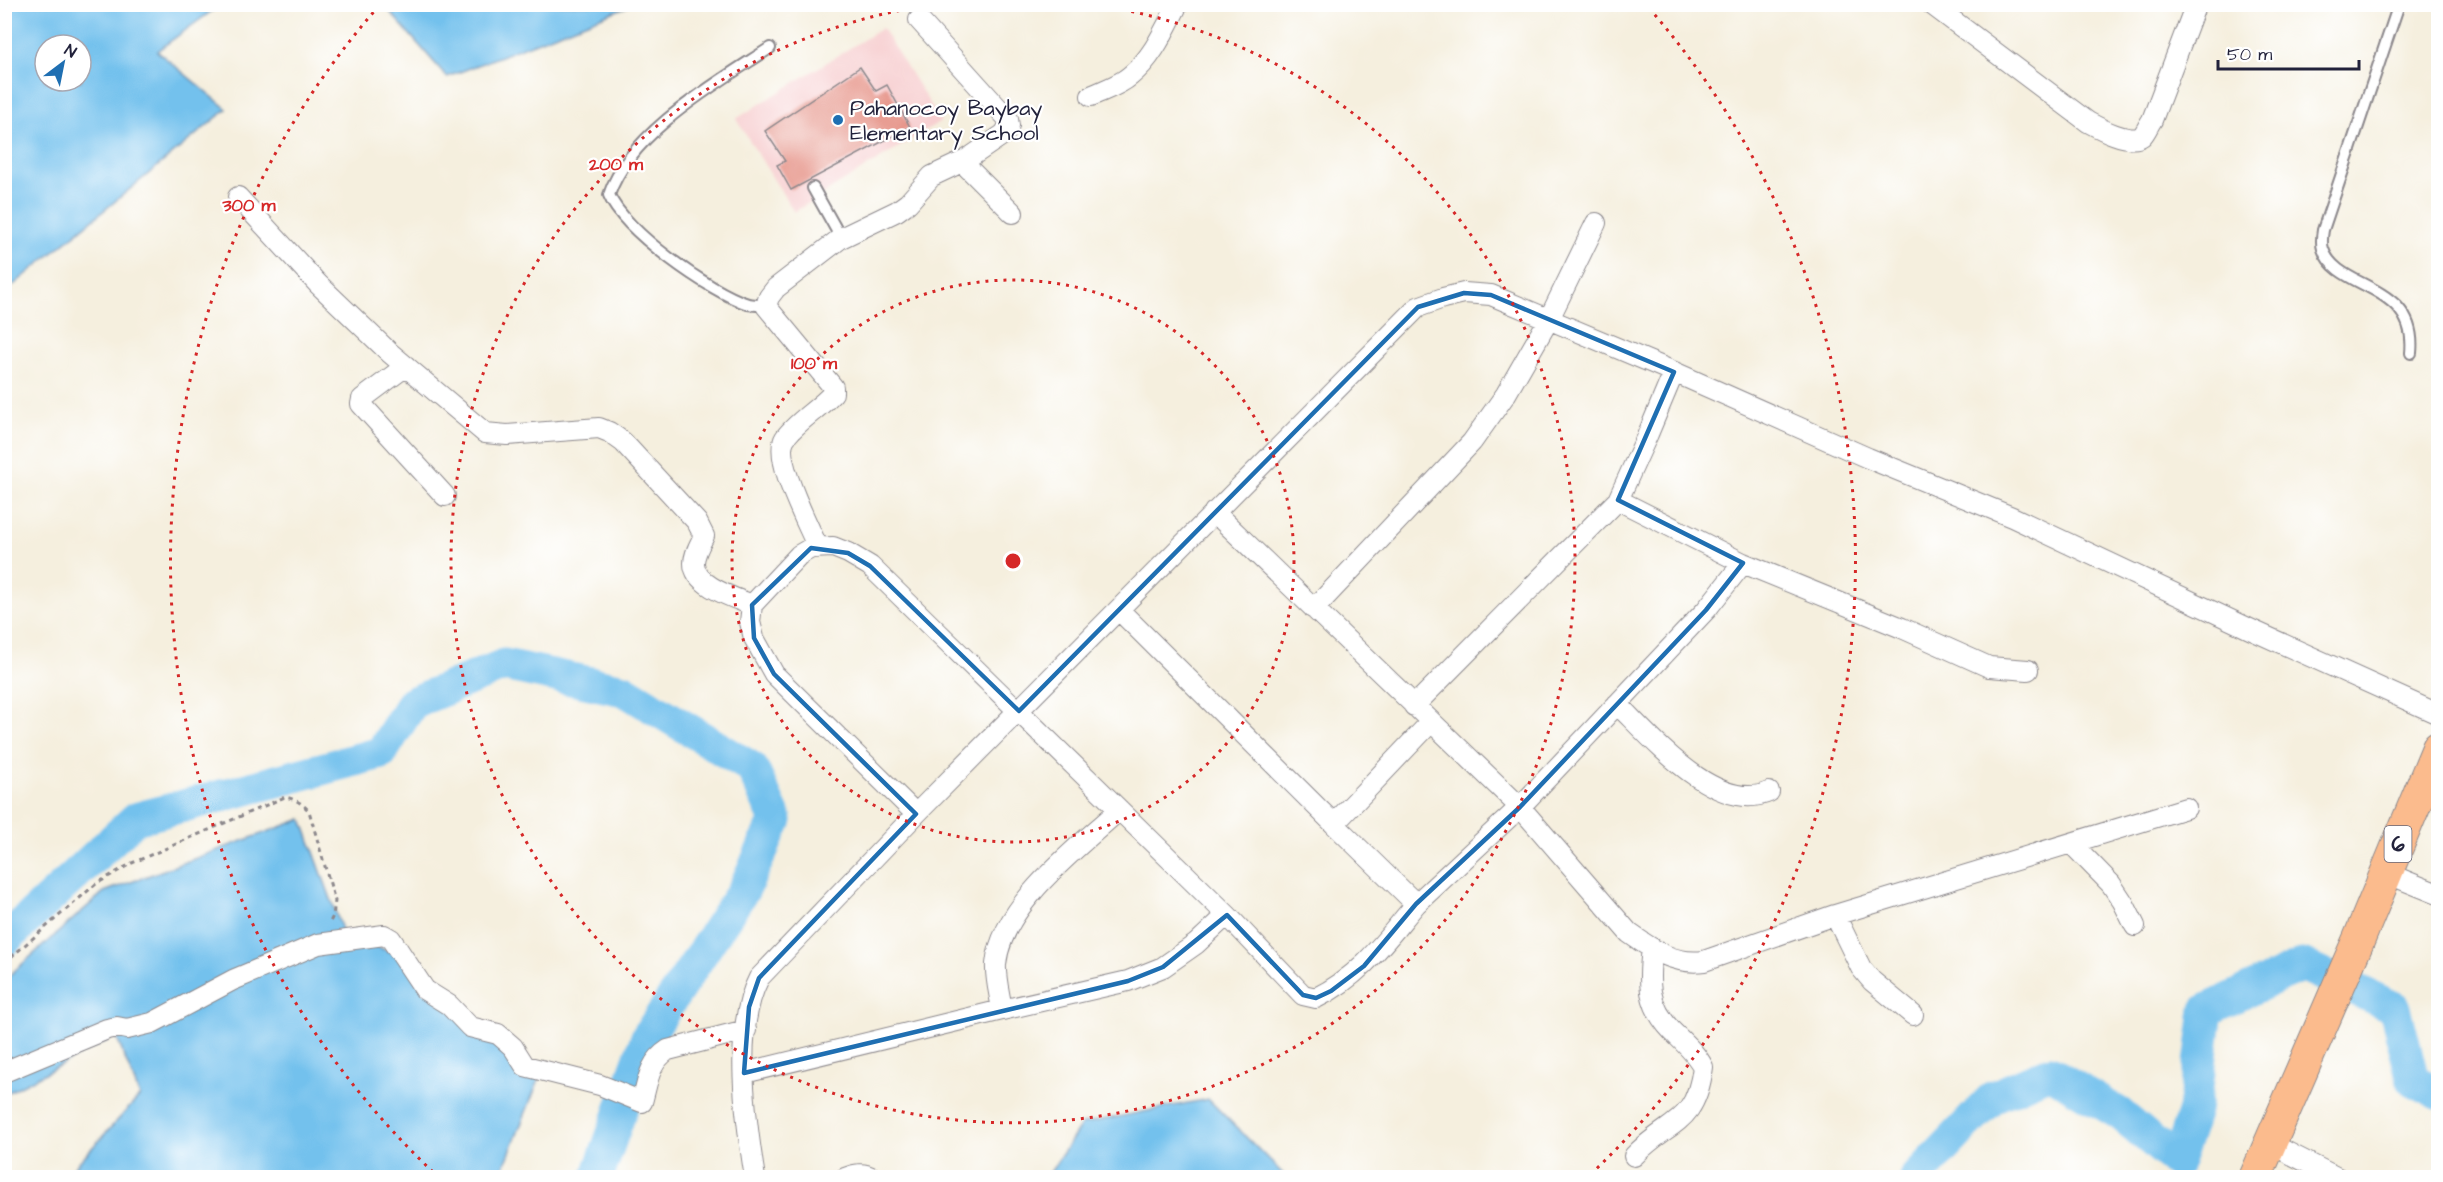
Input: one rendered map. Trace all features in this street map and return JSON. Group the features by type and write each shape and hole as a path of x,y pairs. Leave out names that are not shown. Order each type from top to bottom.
{"main road":[{"name":"6","path":"2255,1178 2337,991 2439,748"}],"street":[{"path":"1091,96 1129,77 1140,66 1165,31 1178,4"},
{"path":"1930,4 2088,122 2110,134 2135,139 2142,136 2152,120 2196,4"},
{"path":"818,548 786,471 782,450 785,439 825,402 833,393 833,387 766,306 769,297 776,288 841,238 897,211 908,203 932,176 962,162 1004,134 1009,126 1008,119 919,20"},
{"path":"962,162 1013,213"},
{"path":"238,198 318,284 406,366 485,433 525,434 599,428 623,442 698,522 704,536 694,563 696,571 709,587 752,605"},
{"path":"1314,609 1472,442 1506,394 1549,319 1596,223"},
{"path":"755,1178 747,1125 744,1073 746,1030 752,992 759,978 916,814 1418,307 1443,298 1464,293 1491,296 1549,319 1868,459 2012,517 2252,630 2439,714"},
{"path":"406,366 362,399 361,404 445,496"},
{"path":"1414,706 1618,500 1674,372"},
{"path":"1618,500 1743,563 1902,628 1989,667 2028,670"},
{"path":"1214,512 1520,807 1629,933 1652,948 1687,963 1704,961 1835,915 2186,808"},
{"path":"916,814 774,674 754,638 750,622 752,605 799,555 811,548 841,550 870,566 1227,915 1303,995 1316,998 1331,991 1364,966 1416,904 1520,807 1706,610 1743,563"},
{"path":"1119,610 1416,904"},
{"path":"1617,704 1672,758 1700,778 1738,797 1757,797 1769,792"},
{"path":"1334,824 1431,722"},
{"path":"1002,1010 996,966 1003,934 1014,914 1042,883 1119,810"},
{"path":"2071,843 2111,884 2135,926"},
{"path":"2386,873 2439,894"},
{"path":"744,1073 1128,981 1163,967 1196,944 1227,915"},
{"path":"1835,915 1861,968 1872,981 1913,1015"},
{"path":"4,1072 107,1029 117,1027 127,1029 152,1023 233,980 318,944 384,935 401,953 425,990 449,1005 470,1027 498,1034 518,1053 525,1066 600,1085 642,1102 650,1072 655,1060 661,1054 668,1050 746,1030"},
{"path":"1634,1156 1648,1141 1683,1118 1696,1098 1703,1067 1662,1020 1655,1007 1648,984 1652,948"},
{"path":"2271,1144 2314,1172 2338,1178"},
{"path":"844,1178 857,1174 867,1174 873,1178"}],"lane":[{"path":"2399,4 2323,230 2322,246 2333,264 2378,291 2396,306 2408,323 2412,340 2411,352"},
{"path":"766,306 750,304 737,299 670,259 614,207 609,195 633,154 652,132 696,98 770,48"},
{"path":"813,188 841,238"}],"path":[{"path":"4,963 96,884 132,863 285,797 297,801 309,811 335,901 333,916 318,944"}],"highlighted area":[{"path":"1464,293 1491,295 1674,372 1618,500 1743,563 1706,610 1520,807 1416,904 1364,966 1331,991 1316,998 1303,995 1227,915 1163,967 1128,981 744,1073 749,1007 759,978 916,814 774,674 754,638 752,605 811,548 848,553 870,566 1019,711 1418,307"}],"shaded area":[{"name":"Pahanocoy Baybay Elementary School","path":"882,28 941,121 794,212 736,119"}],"water":[{"path":"5,4 220,5 157,51 227,109 5,292"},
{"path":"384,5 631,5 447,77"},
{"path":"302,819 344,935 405,957 469,1026 540,1077 500,1177 65,1177 140,1096 116,1036 5,1094 4,980 104,892"},
{"path":"1208,1099 1286,1177 1047,1177 1082,1124"}],"building":[{"path":"860,67 876,91 887,85 910,127 791,190 777,165 785,161 765,131"}],"waterway":[{"path":"4,941 135,819 381,753 412,703 504,665 624,690 752,768 776,820 744,889 647,1037 597,1178"},
{"path":"1916,1178 1993,1097 2050,1072 2120,1114 2177,1162 2194,1110 2207,1010 2302,965 2395,1008 2413,1080 2438,1093"}],"place":[{"name":"Pahanocoy Baybay Elementary School","path":"838,120"}]}
